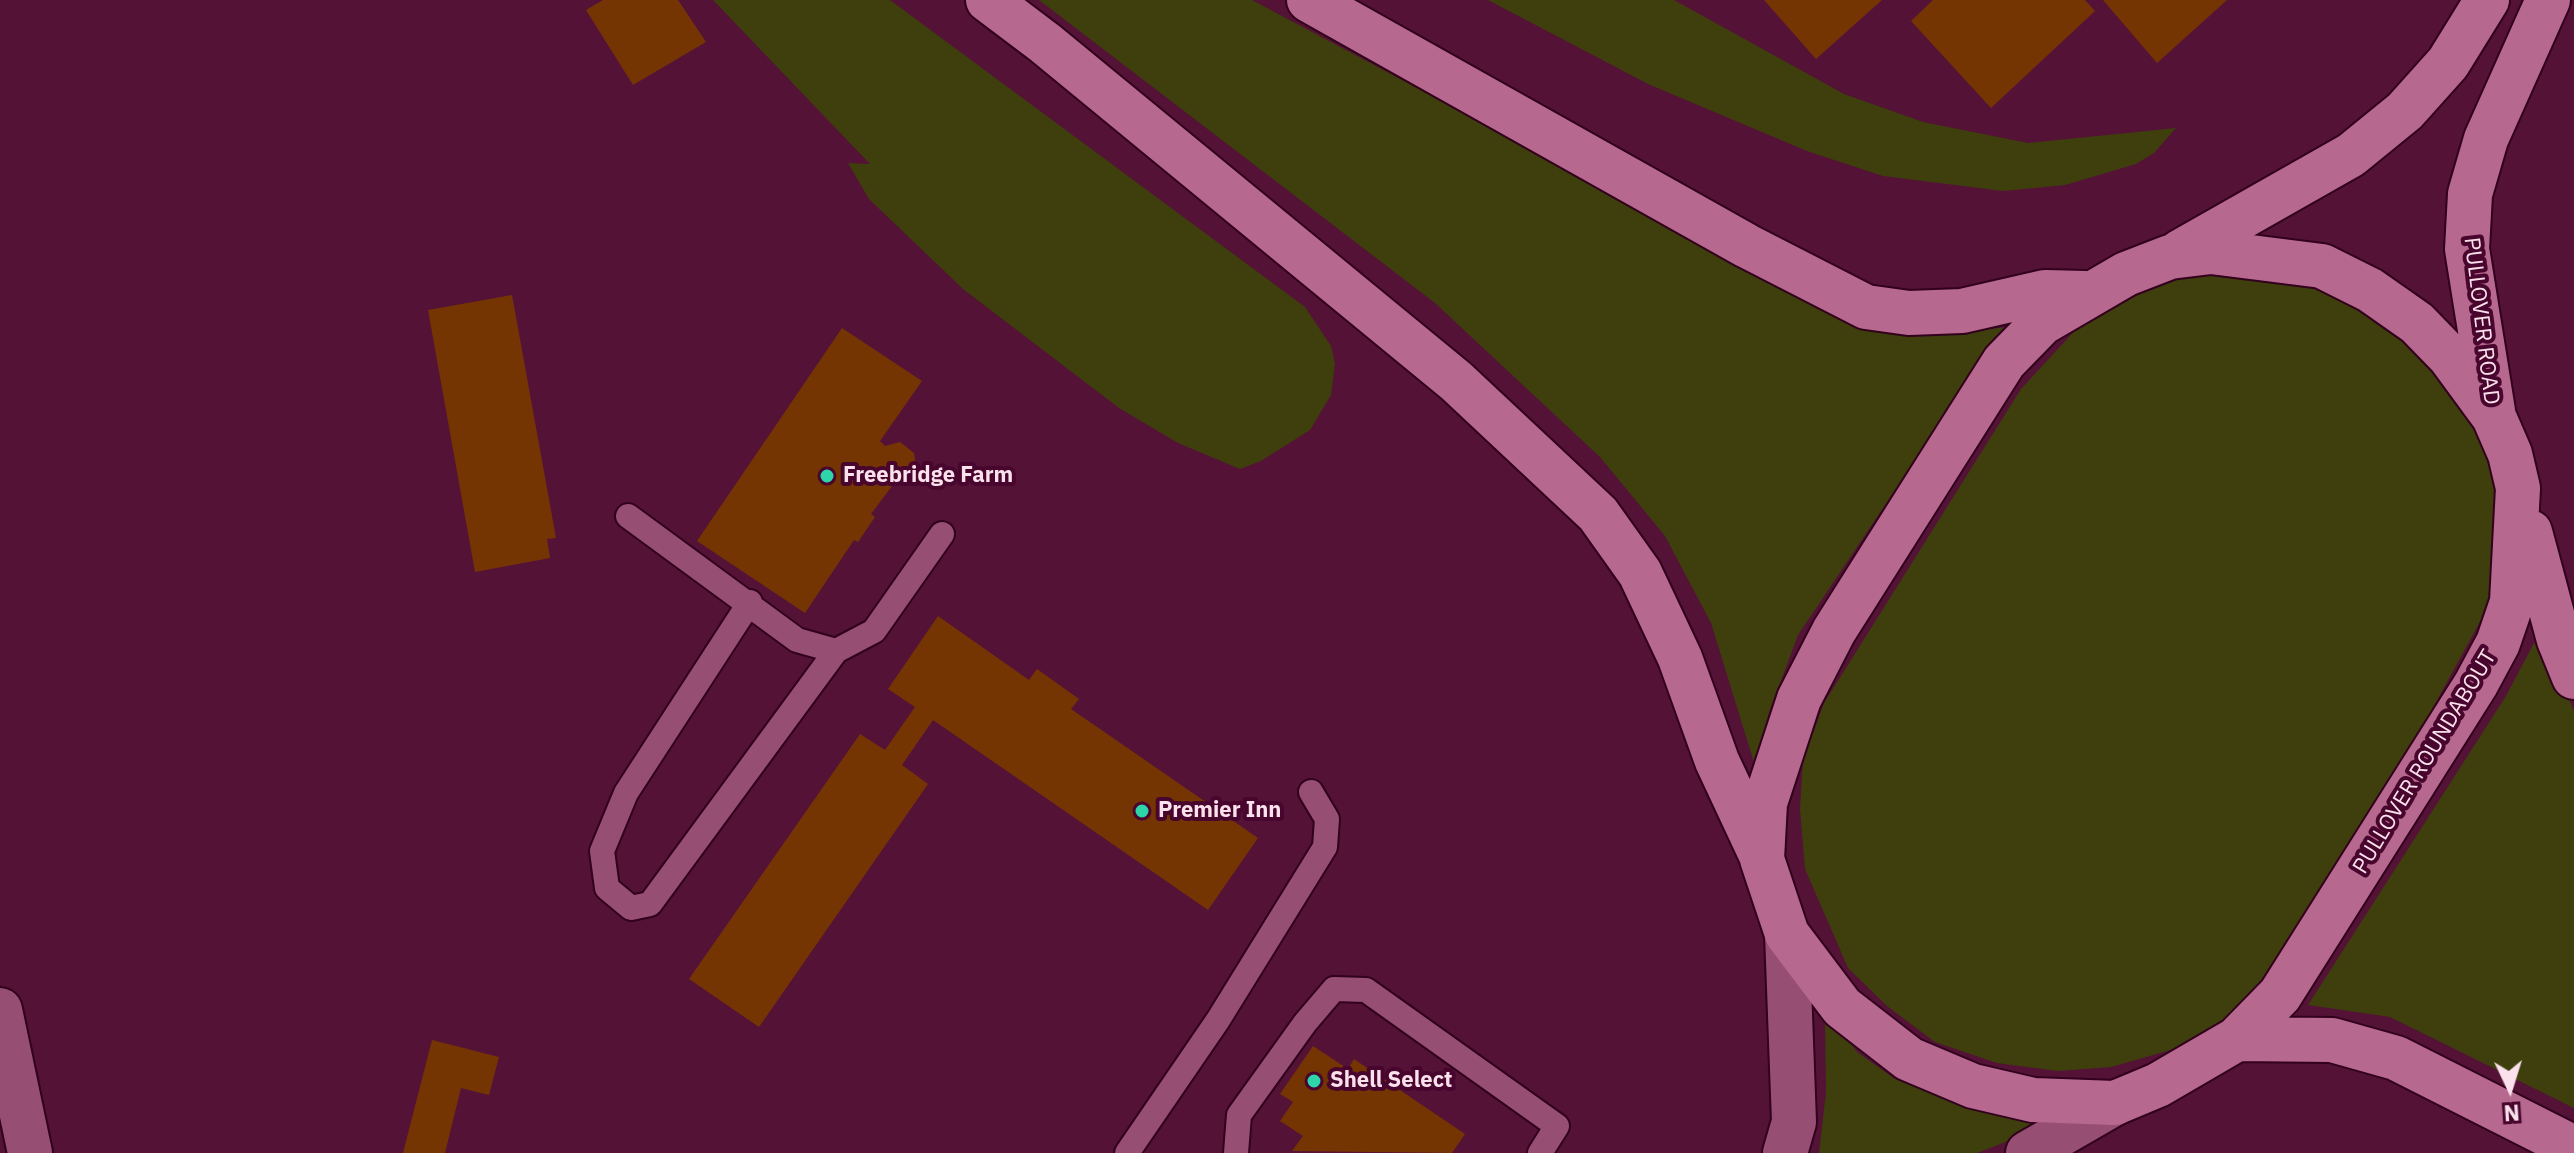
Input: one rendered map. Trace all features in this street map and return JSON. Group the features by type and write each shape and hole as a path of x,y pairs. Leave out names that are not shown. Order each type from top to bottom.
{"highway":[{"path":"988,0 1045,43 1456,381 1598,514 1640,573 1680,658 1717,761 1762,859"},
{"path":"1309,0 1747,246 1866,307 1909,313 1962,311 2045,292 2092,293"},
{"path":"2170,257 2351,155 2405,111 2448,63 2487,0"},
{"name":"PULLOVER ROAD","path":"2494,417 2467,249 2470,194 2486,139 2548,0"},
{"name":"PULLOVER ROUNDABOUT","path":"2211,252 2286,260 2334,272 2370,290 2417,323 2450,357 2494,417 2510,454 2518,488 2512,602 2498,643 2476,684 2280,995 2237,1039 2158,1085 2115,1103 2018,1096 1973,1086 1909,1059 1842,1007 1787,934 1762,859 1765,803 1799,699 1834,631 2004,362 2042,323 2126,274 2170,257 2211,252"},
{"path":"2518,488 2559,640 2574,677"},
{"path":"2237,1039 2332,1040 2396,1058 2574,1148"}],"street":[{"path":"1785,1153 1794,1122 1787,934"},
{"path":"0,1010 30,1153"},
{"path":"2028,1153 2115,1103"}],"lane":[{"path":"628,516 750,602 797,640 836,651"},
{"path":"750,602 626,793 602,851 607,888 631,908 650,904 836,651 874,631 942,534"},
{"path":"1127,1153 1218,1020 1325,847 1327,819 1311,792"},
{"path":"1236,1153 1239,1115 1305,1023 1334,989 1366,990 1557,1126 1540,1153"}],"shaded area":[{"path":"713,0 890,0 1305,307 1331,346 1335,364 1331,395 1310,430 1261,461 1240,469 1178,443 1119,408 963,289 869,199 848,163 870,164"},
{"path":"1039,0 1252,0 1693,235 1934,334 2009,327 1946,414 1798,635 1769,713 1756,769 1711,623 1665,536 1600,457 1435,303"},
{"path":"1488,0 1674,0 1844,94 1923,122 2028,143 2176,128 2154,153 2136,164 2065,185 2003,191 1883,176 1807,151 1648,84"},
{"path":"2227,272 2296,282 2339,297 2386,319 2422,352 2480,434 2497,489 2497,556 2487,609 2386,793 2257,986 2219,1024 2174,1049 2111,1067 2058,1071 1997,1063 1935,1042 1887,1006 1848,968 1805,869 1800,809 1803,760 1824,703 2021,389 2082,323 2171,278"},
{"path":"2534,643 2547,646 2574,711 2574,1108 2390,1017 2308,1005 2506,696"},
{"path":"1825,1019 1839,1027 1857,1052 1895,1079 1978,1111 2030,1121 2036,1124 2037,1130 1977,1153 1819,1153 1826,1092"}],"building":[{"path":"603,0 678,0 706,42 633,85 586,10"},
{"path":"1764,0 1882,0 1816,59"},
{"path":"1933,0 2085,0 2095,11 1991,108 1911,21"},
{"path":"2103,0 2227,0 2157,63"},
{"path":"512,295 556,538 547,539 550,558 475,572 428,310"},
{"name":"Freebridge Farm","path":"842,328 922,381 880,441 885,446 900,442 914,453 916,469 909,483 892,486 871,514 875,517 858,542 854,540 805,613 697,541"},
{"name":"Premier Inn","path":"938,616 1029,680 1037,669 1079,699 1071,709 1258,838 1208,910 933,720 902,765 928,784 759,1027 689,979 860,734 885,750 915,707 888,689"},
{"path":"432,1040 499,1057 489,1095 461,1088 445,1153 403,1153"},
{"path":"1313,1046 1348,1069 1354,1059 1465,1134 1452,1153 1292,1151 1303,1136 1280,1121 1293,1102 1280,1094"}],"place":[{"name":"Freebridge Farm","path":"827,476"},
{"name":"Premier Inn","path":"1142,811"},
{"name":"Shell Select","path":"1314,1081"}]}
